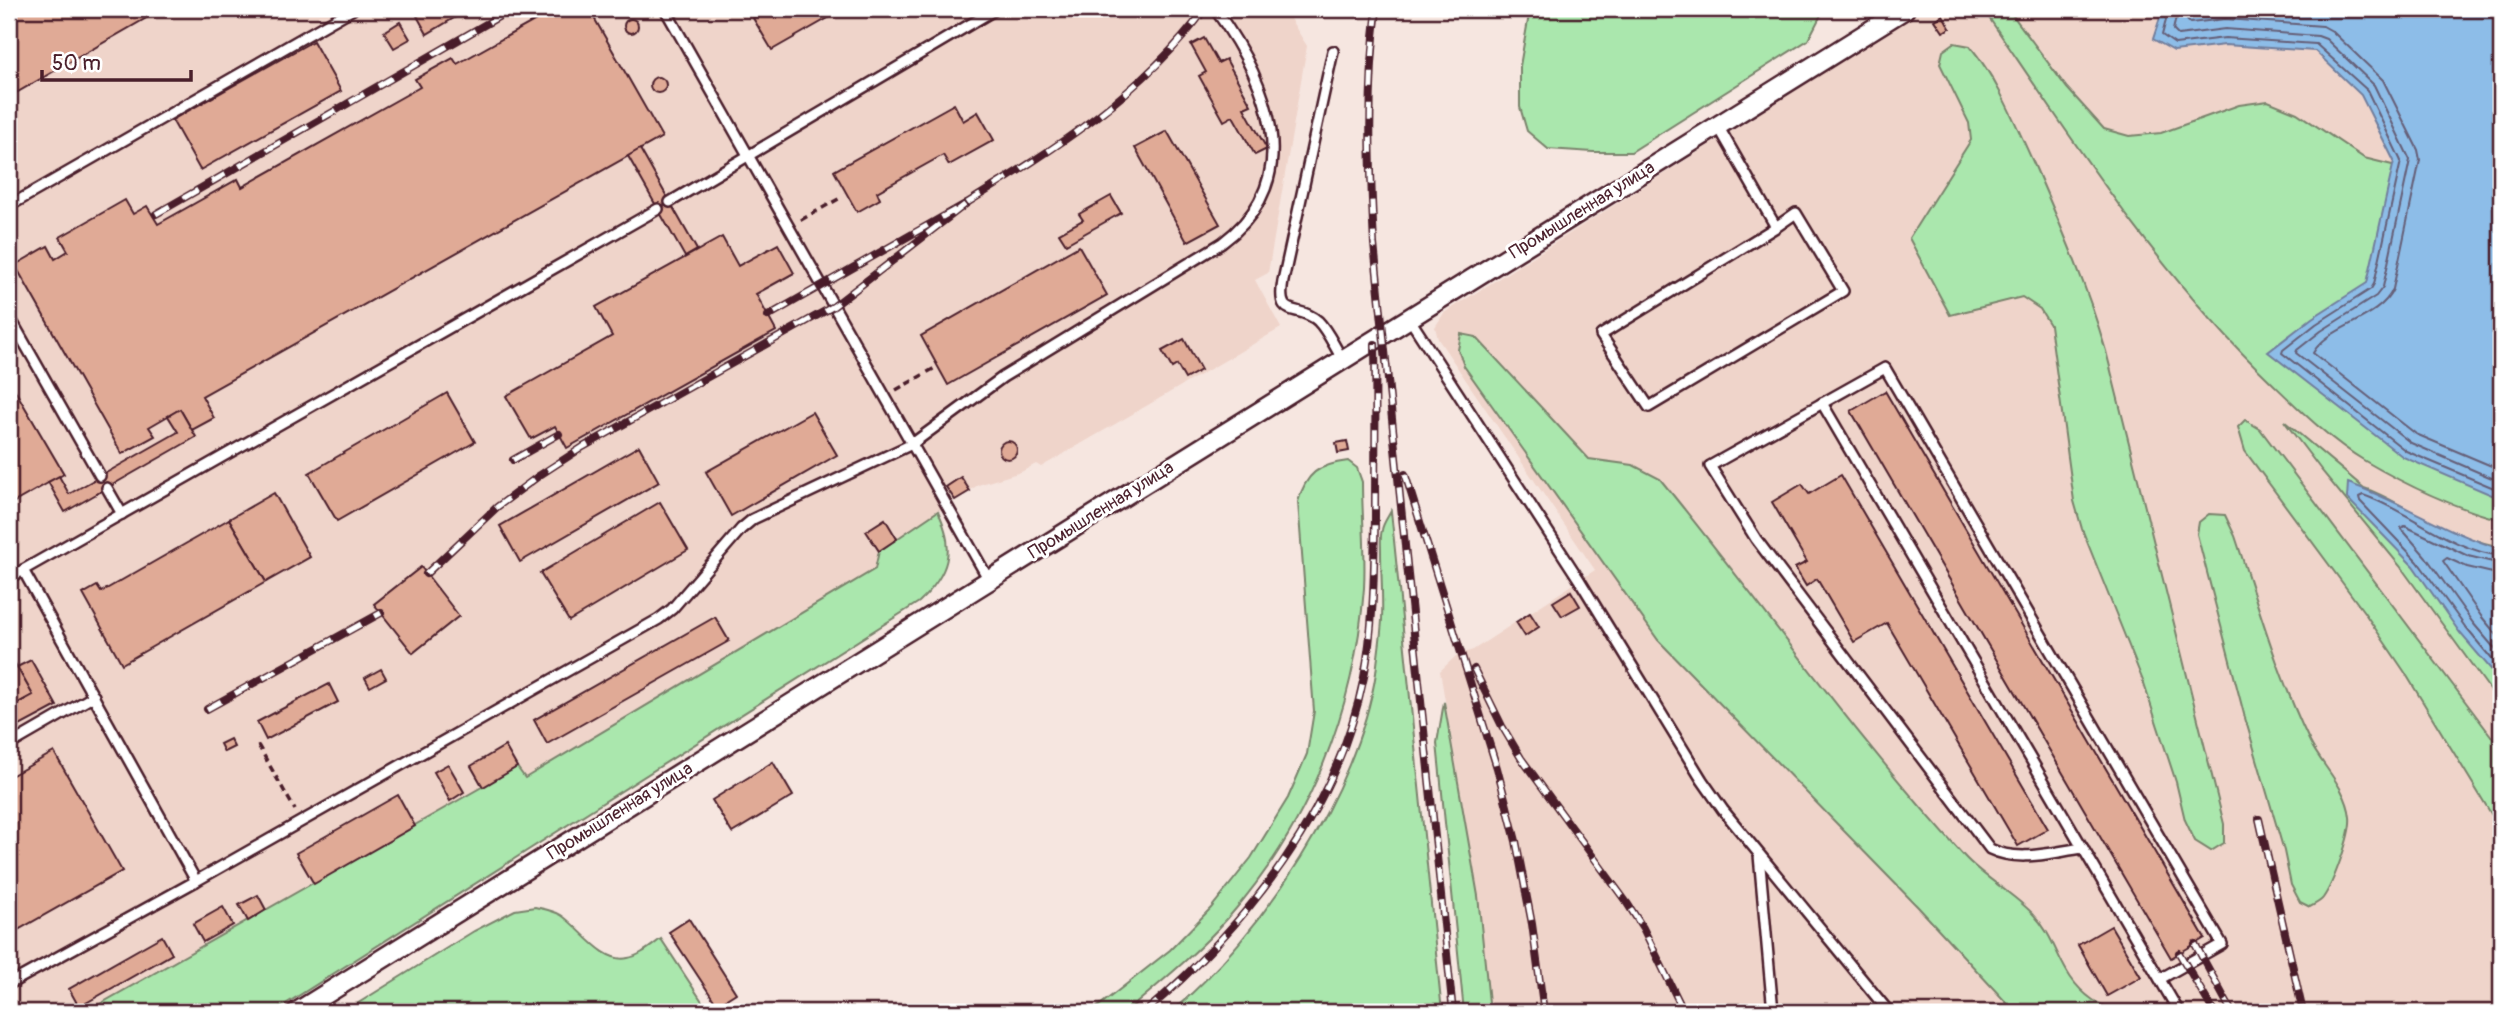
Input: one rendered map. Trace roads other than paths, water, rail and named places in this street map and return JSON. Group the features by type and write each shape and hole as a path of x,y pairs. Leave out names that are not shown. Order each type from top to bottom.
{"street":[{"name":"Промышленная улица","path":"297,1012 1905,9"}],"lane":[{"path":"9,206 353,9"},
{"path":"677,9 666,11 989,580"},
{"path":"670,202 996,9"},
{"path":"9,984 659,619 672,609 741,529 753,519 912,444 1003,377 1238,231 1252,214 1263,193 1273,142 1270,119 1254,72 1215,9"},
{"path":"1333,51 1281,300 1291,311 1318,321 1343,360"},
{"path":"1718,126 1776,226"},
{"path":"9,578 658,208"},
{"path":"1796,213 1843,291 1649,407 1601,335 1776,226 1796,213"},
{"path":"9,316 100,476"},
{"path":"1409,318 1580,581 1702,780 1889,1012"},
{"path":"2083,848 2016,858 1990,849 1756,539 1710,466 1885,368 2222,944 2160,979"},
{"path":"1822,403 2179,1012"},
{"path":"107,488 122,514"},
{"path":"23,570 196,881"},
{"path":"9,745 94,696"},
{"path":"1759,853 1773,1012"}],"water":[{"path":"2163,9 2501,9 2501,499 2403,457 2268,352 2312,318 2367,283 2394,161 2361,95 2315,51 2225,45 2174,51 2153,39"},
{"path":"2348,483 2501,549 2501,681 2460,633 2413,566 2347,498"}],"railway":[{"path":"156,214 512,9"},
{"path":"967,203 1095,118 1154,68 1181,40 1205,9"},
{"path":"1377,9 1371,97 1374,244 1453,1012"},
{"path":"426,574 497,507 540,475 583,447 834,306 967,203 768,316"},
{"path":"1145,1012 1218,942 1283,862 1310,819 1333,774 1351,727 1364,677 1373,598 1375,344"},
{"path":"513,460 559,434"},
{"path":"1405,474 1497,768 1516,841 1532,924 1544,1012"},
{"path":"207,709 381,613"},
{"path":"1474,669 1521,758 1643,928 1684,1012"},
{"path":"2259,819 2303,1012"},
{"path":"2195,944 2232,1012"},
{"path":"2179,953 2214,1012"}]}
